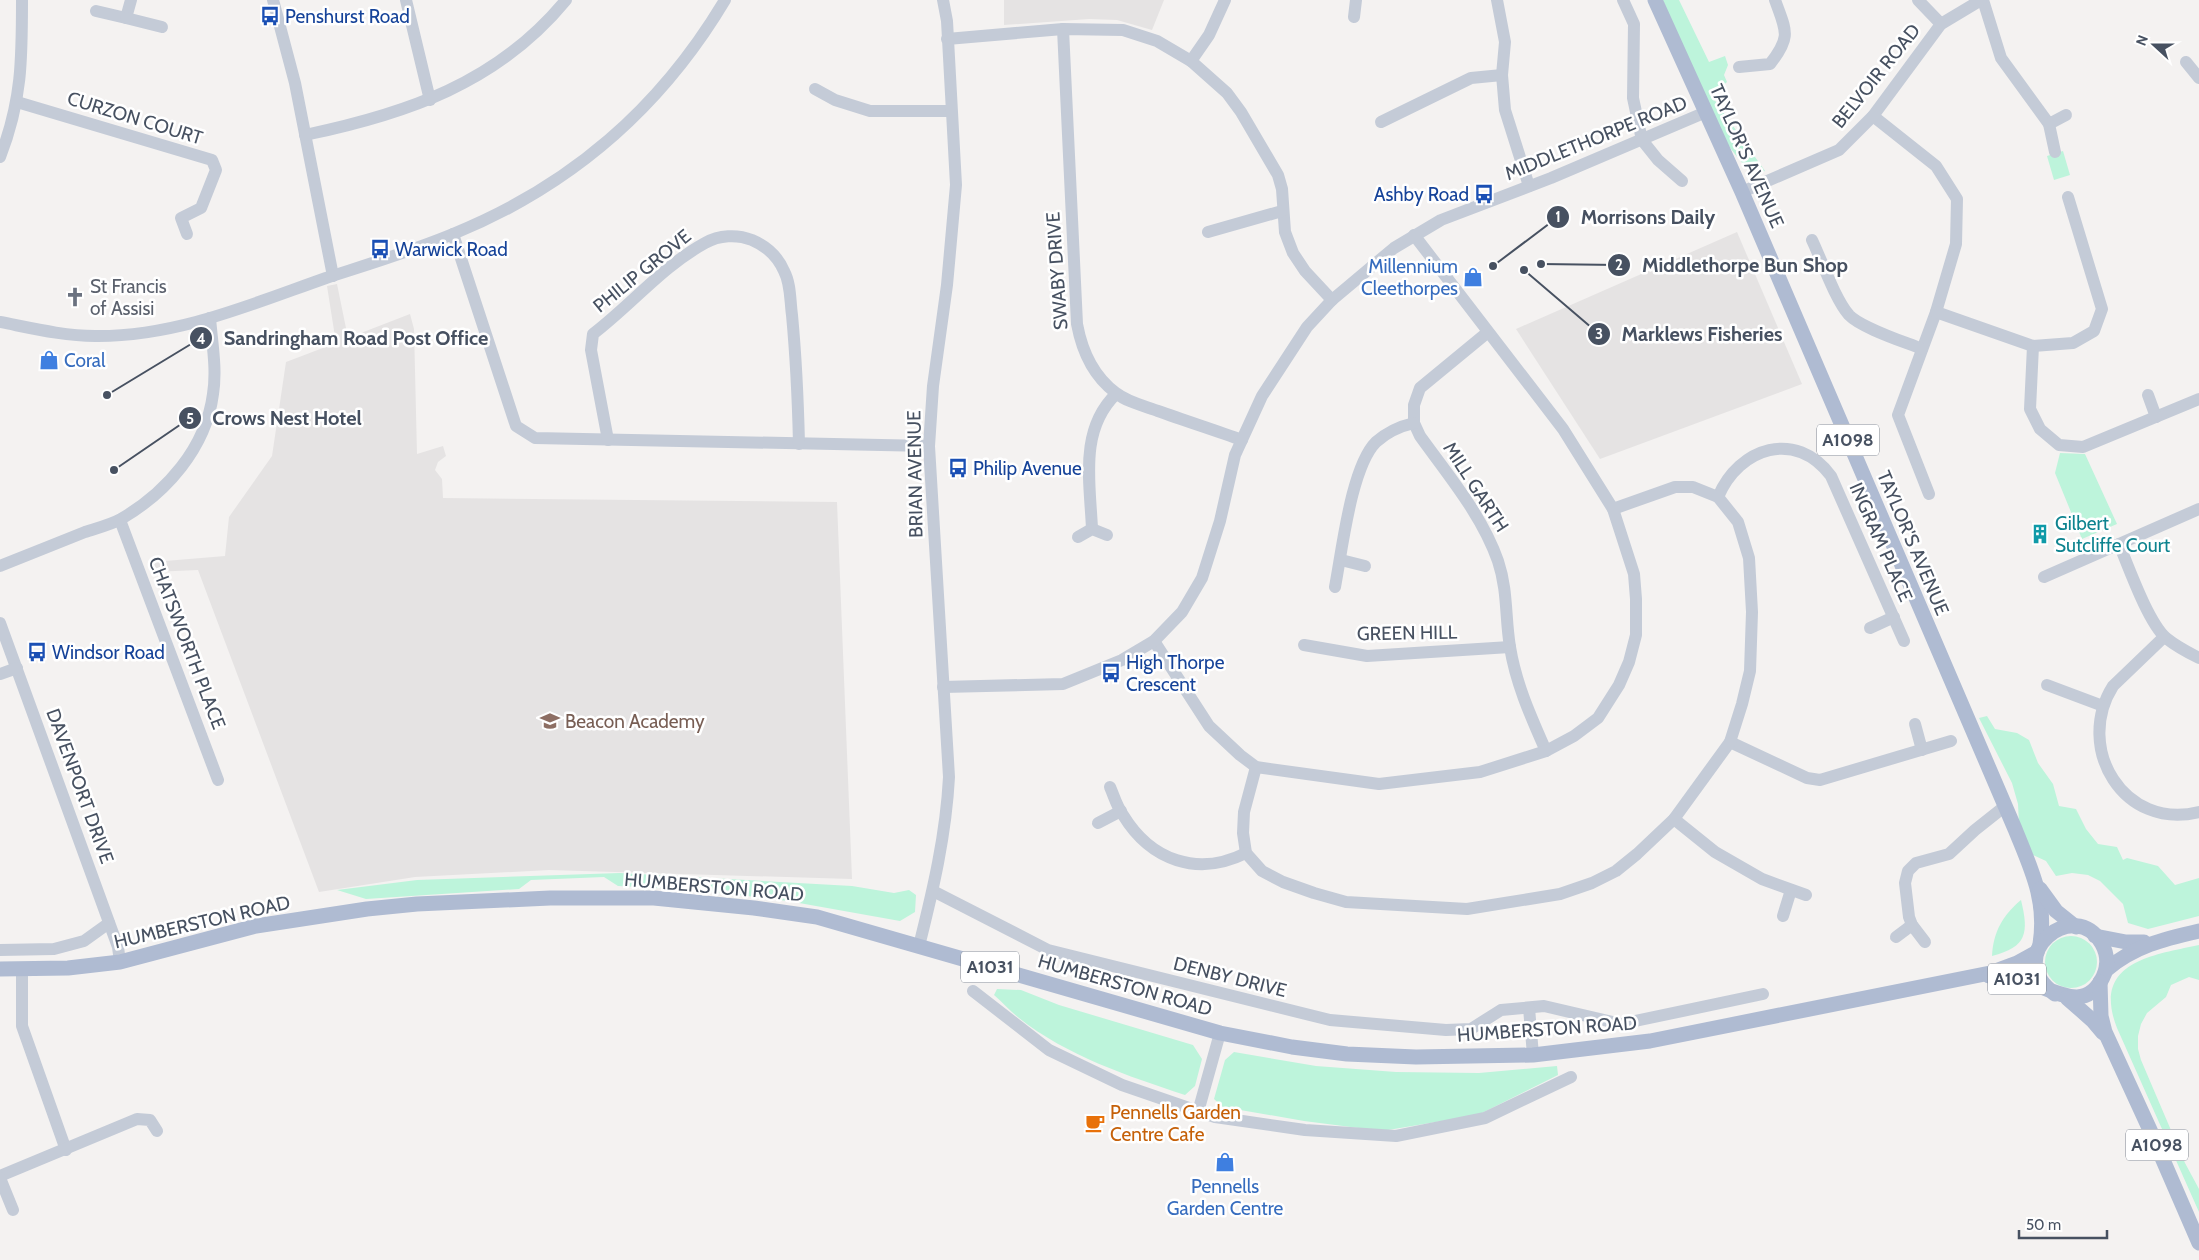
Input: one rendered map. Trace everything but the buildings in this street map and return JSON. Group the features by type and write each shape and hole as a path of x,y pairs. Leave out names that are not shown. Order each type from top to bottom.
{"main road":[{"name":"TAYLOR'S AVENUE","path":"1656,0 1742,192 2036,882 2056,911 2076,926"},
{"name":"TAYLOR'S AVENUE","path":"2036,882 2043,918 2039,948"},
{"name":"HUMBERSTON ROAD","path":"0,969 68,968 120,962 173,950 256,926 367,909 417,904 550,898 654,898 754,908 817,917 1220,1033 1347,1054 1416,1057 1533,1055 1650,1041 1976,976 2004,969 2039,948"},
{"path":"2158,941 2126,942 2096,936 2076,926 2056,930 2039,948 2035,961 2040,981 2061,996 2086,995 2103,976 2130,952 2158,941 2199,931"},
{"path":"2096,936 2105,952 2103,976"},
{"name":"HUMBERSTON ROAD","path":"1976,976 2019,980 2061,996"},
{"name":"A1098","path":"2103,976 2101,1016 2111,1048 2150,1130 2199,1243"},
{"name":"A1098","path":"2061,996 2092,1020 2111,1048"}],"street":[{"path":"0,157 17,102 20,82 22,0"},
{"path":"126,18 131,0"},
{"path":"273,0 305,134 333,276"},
{"path":"406,0 430,100"},
{"path":"305,134 379,118 430,100 480,74 502,60 529,37 566,0"},
{"path":"0,322 56,332 93,336 159,331 210,318 453,234 514,205 568,172 620,132 664,87 686,60 725,0"},
{"name":"BRIAN AVENUE","path":"919,946 934,891 948,786 944,687 929,446 933,386 947,285 956,185 944,0"},
{"path":"1191,61 1210,35 1225,0"},
{"path":"1354,18 1356,0"},
{"path":"1497,0 1505,42 1502,75 1509,125 1529,186"},
{"path":"1623,0 1634,24 1633,98 1642,140 1658,160 1682,181"},
{"path":"1739,67 1770,64 1782,49 1787,32 1775,0"},
{"path":"1918,0 1941,24"},
{"path":"1982,0 2001,58 2049,124 2055,152"},
{"name":"BELVOIR ROAD","path":"1742,192 1839,150 1873,116 1941,24 1982,0"},
{"path":"96,11 162,27"},
{"path":"947,39 1090,28 1130,32 1157,41 1191,61 1227,93 1242,112 1278,175 1282,189 1282,211 1285,232 1293,253 1305,271 1332,300"},
{"name":"SWABY DRIVE","path":"1063,29 1077,324 1081,345 1101,379 1116,394 1139,404 1242,440"},
{"path":"2186,62 2199,78"},
{"path":"1380,122 1471,78 1502,75"},
{"path":"815,89 835,100 870,111 951,111"},
{"name":"CURZON COURT","path":"17,102 212,160 216,170 200,208 181,218 187,234"},
{"name":"MIDDLETHORPE ROAD","path":"944,687 1063,684 1122,660 1154,641 1182,612 1202,578 1220,521 1235,455 1262,396 1286,356 1307,327 1332,300 1414,235 1441,220 1642,140 1706,112"},
{"path":"2049,124 2066,115"},
{"path":"1873,116 1936,166 1957,199 1956,244 1936,312 1898,415 1929,494"},
{"path":"1936,312 2033,346 2073,343 2094,331 2102,309 2068,197"},
{"path":"1208,232 1282,211"},
{"path":"453,234 516,426 535,438 929,446"},
{"path":"1154,641 1209,726 1256,767 1379,784 1480,772 1546,751 1574,736 1598,718 1619,685 1629,662 1636,635 1634,574 1613,510 1563,429 1414,235"},
{"name":"PHILIP GROVE","path":"608,440 591,350 593,334 685,254 707,242 731,236 745,237 757,242 778,260 785,272 789,286 797,362 799,444"},
{"path":"1812,240 1850,317 1864,325 1922,349"},
{"path":"0,566 120,520 149,500 172,479 192,451 206,421 213,395 214,367 210,318"},
{"path":"1335,587 1359,471 1366,456 1376,443 1391,432 1414,422 1414,405 1420,388 1488,332"},
{"path":"2033,346 2030,409 2040,429 2059,445 2083,447 2199,399"},
{"path":"1092,529 1089,457 1092,438 1097,419 1105,405 1116,394"},
{"path":"2148,395 2156,417"},
{"name":"MILL GARTH","path":"1414,422 1420,436 1474,512 1488,537 1504,584 1508,607 1510,647 1524,700 1546,751"},
{"name":"INGRAM PLACE","path":"1718,497 1724,484 1739,466 1762,452 1776,448 1790,448 1815,459 1831,476 1904,641"},
{"path":"1256,767 1244,812 1243,833 1246,853 1262,871 1283,882 1346,902 1467,909 1560,894 1592,883 1616,871 1674,819 1730,742 1750,670 1752,612 1746,549 1738,522 1718,497 1693,487 1675,487 1613,510"},
{"path":"2044,577 2199,509"},
{"name":"CHATSWORTH PLACE","path":"120,520 218,780"},
{"path":"1092,529 1107,535"},
{"path":"1078,537 1092,529"},
{"path":"2118,544 2153,619 2164,637 2199,658"},
{"path":"1340,560 1365,566"},
{"name":"INGRAM PLACE","path":"1870,628 1894,617"},
{"name":"DAVENPORT DRIVE","path":"0,623 118,947 120,962"},
{"path":"2164,637 2113,686 2103,706 2099,722 2098,739 2101,755 2107,771 2116,784 2142,806 2158,812 2174,814 2199,812"},
{"name":"GREEN HILL","path":"1304,645 1367,656 1510,647"},
{"path":"0,674 17,668"},
{"path":"2047,685 2103,706"},
{"path":"1915,724 1922,750"},
{"path":"1730,742 1807,778 1820,780 1951,741"},
{"path":"1110,787 1121,811 1142,840 1156,851 1172,859 1194,865 1215,864 1246,853"},
{"path":"1925,942 1912,925 1906,896 1906,877 1908,871 1916,863 1949,854 2004,807"},
{"path":"1098,822 1121,811"},
{"path":"1674,819 1715,852 1762,878 1806,896"},
{"path":"1783,916 1792,890"},
{"name":"DENBY DRIVE","path":"934,891 1048,950 1330,1020 1462,1030 1471,1029 1501,1010 1544,1006 1621,1024 1763,994"},
{"path":"0,950 54,950 84,941 109,923"},
{"path":"1896,938 1912,925"},
{"path":"22,968 22,1026 66,1150"},
{"path":"973,991 1049,1050 1122,1085 1198,1112 1305,1130 1396,1136 1485,1118 1571,1077"},
{"path":"1529,1008 1533,1055"},
{"path":"1198,1112 1220,1033"},
{"path":"13,1210 0,1177 141,1118 150,1120 157,1132"}],"shaded area":[{"path":"1004,0 1164,0 1152,30 1117,20 1089,19 1004,25"},
{"path":"1737,232 1802,384 1600,459 1516,329"},
{"name":"Beacon Academy","path":"337,284 348,338 410,314 414,329 417,454 443,446 446,456 438,462 435,470 442,479 443,498 837,502 852,879 549,870 415,877 319,892 198,570 152,572 153,562 225,556 229,517 272,456 286,362 336,343 327,286"}],"green space":[{"path":"1663,0 1679,0 1709,62 1725,56 1728,65 1724,75 1727,82 1711,95 1765,171 1753,174 1737,157 1723,137 1699,93"},
{"path":"2063,151 2070,175 2054,180 2047,156"},
{"path":"2060,453 2085,454 2117,524 2082,539 2055,473"},
{"path":"1987,716 1995,729 2017,733 2029,740 2038,763 2053,784 2059,806 2076,809 2086,829 2098,844 2117,847 2123,860 2127,858 2158,866 2175,885 2199,878 2199,916 2148,929 2128,923 2123,904 2100,881 2088,875 2072,873 2056,876 2046,861 2033,855 2019,824 2018,804 2012,783 1979,718"},
{"path":"620,873 852,886 894,893 909,890 916,895 915,912 900,921 788,901 697,890 618,886 604,877 531,880 519,889 366,899 337,890 417,880"},
{"path":"2021,900 2025,921 2023,937 2012,948 1992,956 1994,939 2000,925"},
{"path":"2066,936 2076,936 2090,943 2097,957 2097,967 2090,981 2076,988 2066,988 2056,984 2049,977 2045,967 2045,957 2049,947 2056,940"},
{"path":"2199,945 2199,980 2189,977 2171,985 2166,997 2147,1013 2141,1024 2138,1036 2138,1049 2185,1163 2199,1189 2199,1212 2117,1028 2111,1006 2112,989 2119,975 2131,966 2146,958"},
{"path":"997,989 1021,990 1059,1005 1193,1045 1202,1059 1195,1086 1185,1095 1099,1064 1078,1054 1057,1043 1019,1018 994,995"},
{"path":"1234,1052 1316,1066 1396,1072 1479,1073 1557,1066 1558,1075 1478,1115 1382,1131 1304,1121 1223,1107 1214,1099 1225,1060"}],"place":[{"name":"Penshurst Road","path":"270,16"},
{"name":"Ashby Road","path":"1484,194"},
{"name":"Warwick Road","path":"380,249"},
{"name":"Middlethorpe Bun Shop","path":"1541,264"},
{"name":"Morrisons Daily","path":"1493,266"},
{"name":"Marklews Fisheries","path":"1524,270"},
{"name":"Millennium Cleethorpes","path":"1473,277"},
{"name":"St Francis of Assisi","path":"75,297"},
{"name":"Coral","path":"49,360"},
{"name":"Sandringham Road Post Office","path":"107,395"},
{"name":"Philip Avenue","path":"958,468"},
{"name":"Crows Nest Hotel","path":"114,470"},
{"name":"Gilbert Sutcliffe Court","path":"2040,534"},
{"name":"Windsor Road","path":"37,652"},
{"name":"High Thorpe Crescent","path":"1111,673"},
{"name":"Beacon Academy","path":"550,721"},
{"name":"Pennells Garden Centre Cafe","path":"1095,1123"},
{"name":"Pennells Garden Centre","path":"1225,1162"}]}
